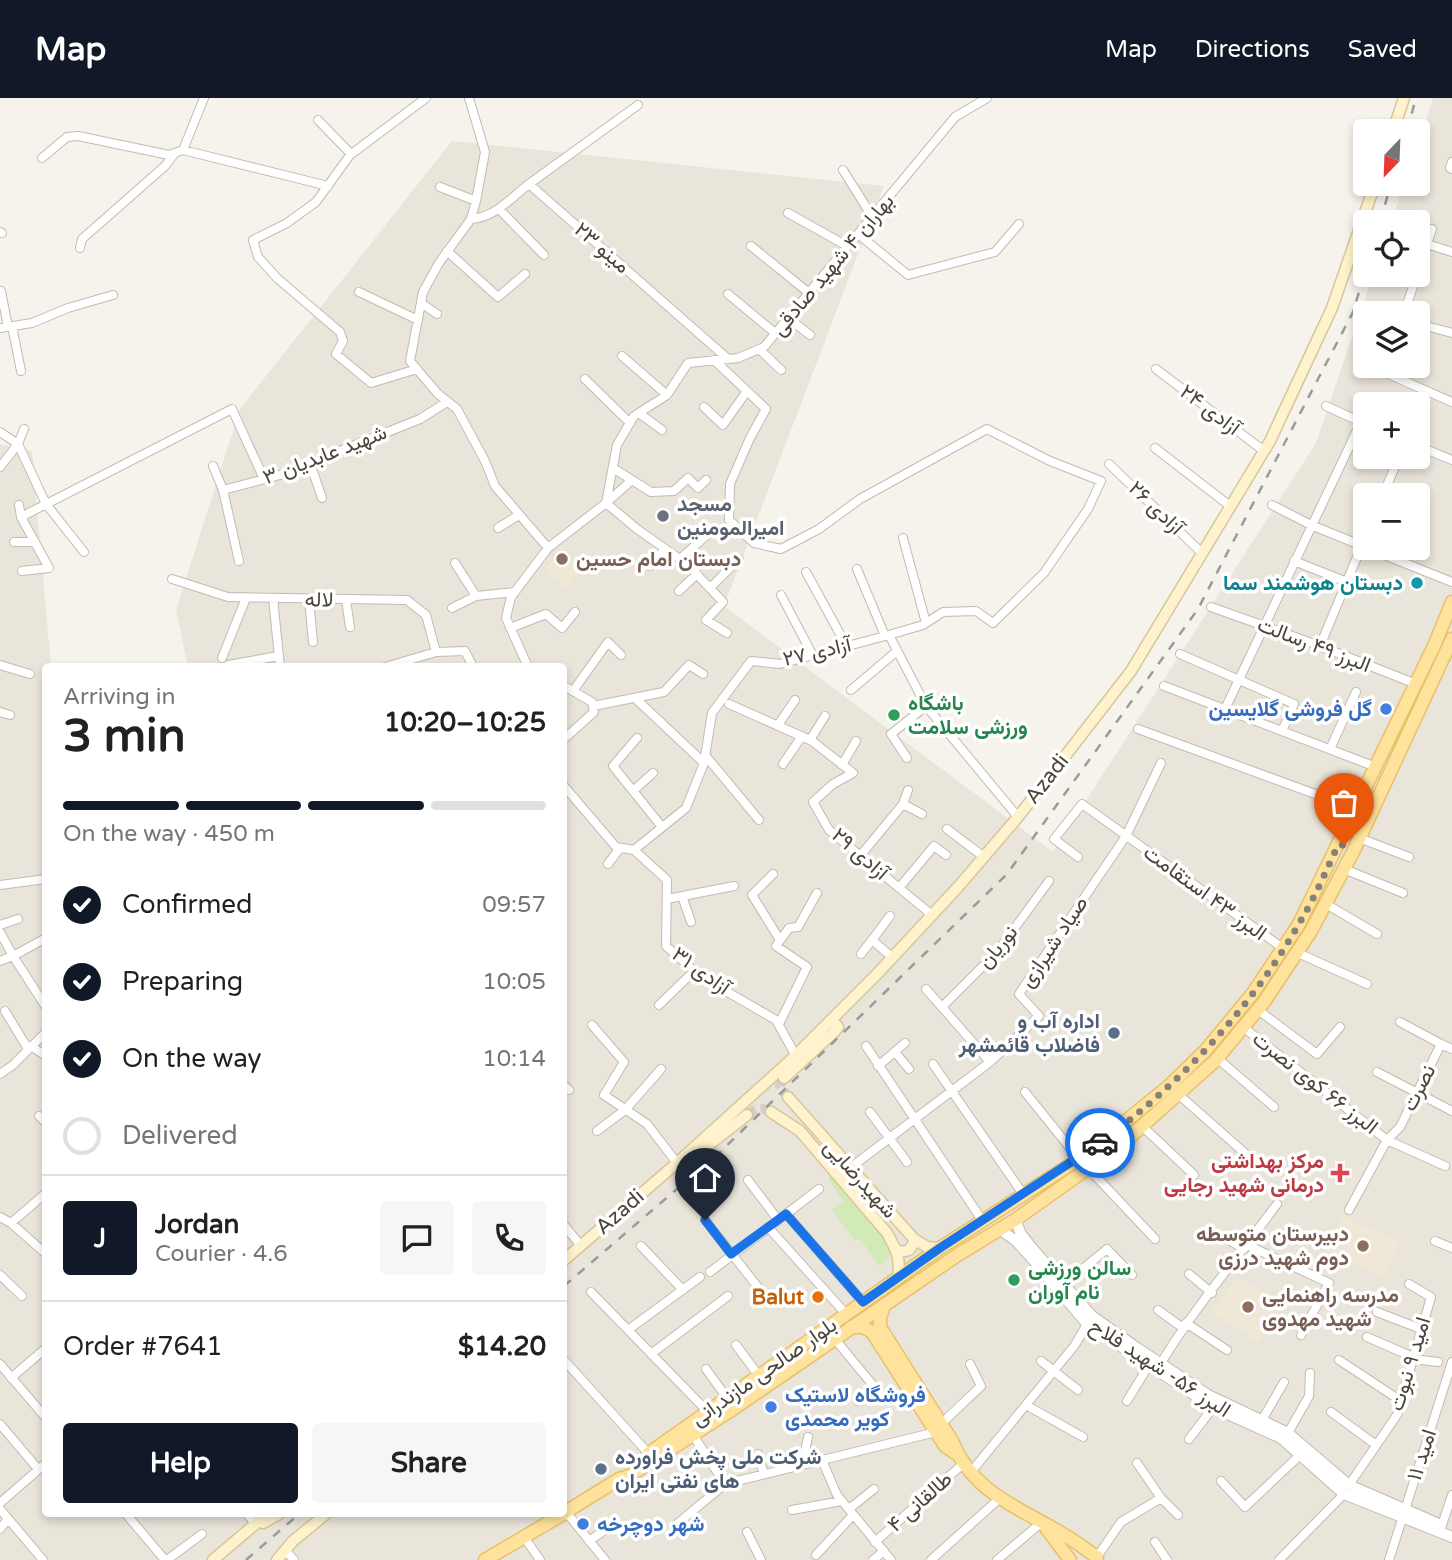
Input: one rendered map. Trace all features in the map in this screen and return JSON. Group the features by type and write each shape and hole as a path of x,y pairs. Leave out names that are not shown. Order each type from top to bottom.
{"main road":[{"path":"1397,119 1404,98"},
{"name":"Azadi","path":"567,1257 796,1056 893,958 1018,817 1131,671 1264,451 1332,308 1371,196"},
{"name":"بلوار صالحی مازندرانی","path":"619,1479 629,1476 693,1435 959,1254 1015,1220 1083,1164 1205,1051 1253,993 1284,949 1314,897 1416,684 1452,602"},
{"name":"بلوار صالحی مازندرانی","path":"619,1479 624,1471 982,1220 1023,1194 1122,1144 1217,1058 1258,1010 1298,953 1326,904 1360,838 1452,639"},
{"path":"1357,806 1372,811"},
{"path":"1338,845 1348,846 1353,852"},
{"path":"784,1078 835,1031 838,1027 832,1020"},
{"name":"شهیدرضایی","path":"788,1097 914,1239 927,1247 940,1248"},
{"name":"شهیدرضایی","path":"771,1112 800,1131 887,1233 897,1250 900,1263 898,1278"},
{"path":"694,1148 710,1144 747,1115"},
{"path":"800,1131 810,1122"},
{"path":"897,1250 909,1250 914,1239"},
{"path":"878,1334 884,1306"},
{"path":"851,1327 863,1327 878,1334 964,1463 1000,1498 1099,1558"},
{"path":"567,1511 619,1479"},
{"path":"213,1560 264,1517"},
{"path":"252,1527 273,1517"},
{"path":"277,1560 322,1517"},
{"path":"485,1560 557,1517"},
{"path":"1041,1522 1070,1560"},
{"path":"1078,1560 1085,1555 1099,1558"}],"street":[{"path":"80,248 82,239 179,152 204,98"},
{"path":"416,369 371,383 357,372 336,354 343,341 340,332 277,278 258,257 253,240 287,223 316,202 351,154 426,98"},
{"path":"469,98 485,152 476,201 471,219 447,251 424,292 410,361 447,402 457,409 495,486 548,548"},
{"name":"بهاران ۴ شهید صادقی","path":"606,503 617,445 634,416 667,396 688,363 738,358 764,346 955,117 988,98"},
{"path":"471,219 481,219 499,209 638,105"},
{"path":"318,120 351,154"},
{"path":"42,158 67,137 78,136 130,149 169,155 179,152 328,186"},
{"path":"1452,162 1452,169"},
{"path":"843,170 873,218"},
{"name":"مینو ۲۳","path":"529,184 728,359"},
{"path":"440,187 476,201"},
{"path":"499,209 544,255"},
{"path":"788,213 847,246"},
{"path":"858,234 908,275 995,252 1019,224"},
{"path":"1430,235 1432,229"},
{"path":"1430,245 1452,252"},
{"path":"751,246 809,293"},
{"path":"447,251 498,297 525,274"},
{"path":"1,291 6,327 21,370"},
{"path":"359,292 418,320"},
{"path":"729,294 775,333"},
{"path":"6,327 32,323 68,308 113,295"},
{"path":"421,303 437,314"},
{"path":"788,318 810,335"},
{"path":"1430,327 1452,333"},
{"path":"759,349 781,370"},
{"path":"622,356 667,396"},
{"path":"704,407 723,425 747,391 714,360"},
{"name":"آزادی ۲۴","path":"1156,369 1264,451"},
{"path":"1397,378 1452,402"},
{"path":"585,379 630,423"},
{"name":"آزادی ۲۷","path":"634,850 686,808 704,759 712,713 751,661 780,664 887,636 926,623 943,611 976,611 992,623 1044,573 1088,509 1101,481 1050,461 988,429 860,499 819,530 781,549 754,543 729,520 730,484 766,410 747,391"},
{"name":"شهید عابدیان ۳","path":"223,490 310,463 419,419 447,402"},
{"path":"1326,406 1353,418"},
{"path":"21,517 232,409 264,479"},
{"path":"639,413 662,430"},
{"path":"0,467 18,443 24,429"},
{"path":"0,432 18,443 46,504 84,552"},
{"path":"1225,709 1311,525 1353,443"},
{"path":"1154,447 1230,506"},
{"path":"1430,451 1452,460"},
{"path":"310,463 322,498"},
{"name":"آزادی ۲۶","path":"1110,464 1202,553"},
{"path":"213,466 223,490 239,561"},
{"path":"613,468 651,492 674,491 688,478 698,488 706,480"},
{"path":"526,663 506,618 511,597 548,548 632,480"},
{"path":"606,503 680,559 710,588 723,602 706,620 727,633"},
{"path":"19,505 21,517 48,568 22,571"},
{"path":"1272,505 1311,525 1353,541"},
{"path":"498,528 519,515"},
{"path":"680,559 709,533"},
{"path":"903,538 926,623"},
{"path":"14,542 35,542"},
{"path":"650,566 666,549"},
{"path":"710,588 739,559"},
{"path":"1320,646 1358,560"},
{"path":"1400,560 1452,582"},
{"path":"1294,561 1347,582"},
{"path":"455,562 476,596"},
{"path":"857,569 887,636 926,706 1018,817"},
{"path":"806,572 846,645"},
{"path":"680,591 697,575"},
{"name":"لاله","path":"172,579 228,597 407,600 426,615 436,652"},
{"path":"452,608 476,596 515,592"},
{"path":"782,595 812,654"},
{"path":"246,598 225,661 278,656"},
{"path":"273,598 279,663"},
{"path":"309,599 313,642"},
{"path":"345,600 350,627"},
{"name":"البرز ۴۹ رسالت","path":"1211,607 1416,684"},
{"path":"510,628 546,614 562,628 575,612"},
{"path":"572,691 608,642 621,655"},
{"path":"851,690 897,651"},
{"path":"399,663 436,652 465,652 471,663"},
{"path":"1180,654 1294,704 1282,730"},
{"path":"0,665 30,674"},
{"path":"593,706 664,692 689,665 703,674"},
{"path":"1164,686 1376,767"},
{"path":"567,688 592,702 594,712 567,736"},
{"path":"1329,749 1356,692"},
{"path":"635,698 704,759 759,820"},
{"path":"778,725 795,700"},
{"path":"729,704 806,738 842,765 856,741"},
{"path":"907,758 891,734 926,706"},
{"path":"0,712 10,715"},
{"path":"783,764 825,716"},
{"path":"1138,729 1357,806"},
{"path":"637,738 613,766 662,827"},
{"name":"صیاد شیرازی","path":"850,1168 990,1062 1039,1016 1018,994 1126,836 1161,763"},
{"name":"آزادی ۲۹","path":"842,765 853,773 833,784 813,802 829,830 932,915"},
{"path":"633,792 653,773"},
{"path":"567,789 618,847 634,850"},
{"path":"860,856 903,804 908,790"},
{"path":"903,804 922,814"},
{"name":"البرز ۴۳ استقامت","path":"1079,858 1054,839 1082,804 1284,949"},
{"path":"947,830 984,857"},
{"path":"1360,838 1409,857"},
{"path":"899,888 934,846 946,855"},
{"path":"608,864 618,847"},
{"name":"آزادی ۳۱","path":"634,850 667,880 666,946 694,971 776,1020 796,1056"},
{"path":"1344,869 1404,893"},
{"path":"773,874 752,895 780,940"},
{"path":"0,886 42,880"},
{"name":"نوریان","path":"942,1007 998,951 1049,881"},
{"path":"667,899 734,886"},
{"path":"779,1024 807,967 776,946 789,928 798,927 817,894"},
{"path":"682,896 691,922"},
{"path":"1326,904 1377,934"},
{"path":"861,954 890,916"},
{"path":"0,925 18,919"},
{"path":"0,932 42,1001"},
{"path":"0,961 42,940"},
{"path":"872,940 893,958"},
{"path":"1298,953 1367,984"},
{"path":"659,1004 694,971"},
{"path":"926,989 990,1062"},
{"path":"1258,1010 1317,1054 1340,1027"},
{"path":"5,1011 29,1048 42,1054"},
{"path":"1400,1022 1441,1044"},
{"path":"592,1025 624,1062 604,1095 647,1124 677,1163"},
{"name":"البرز ۶۶ کوی نصرت","path":"1243,1027 1387,1140 1444,1166"},
{"path":"0,1074 42,1036"},
{"path":"878,1066 905,1043"},
{"name":"نصرت","path":"1349,1210 1387,1140 1400,1127 1441,1044 1452,1049"},
{"path":"866,1046 982,1220"},
{"path":"895,1052 909,1069"},
{"path":"1217,1058 1274,1107"},
{"path":"933,1064 1023,1194"},
{"path":"597,1131 625,1110 661,1069"},
{"path":"1377,1072 1452,1111"},
{"path":"1025,1092 1083,1164 1155,1239"},
{"path":"1178,1094 1256,1163"},
{"path":"870,1112 907,1162"},
{"path":"1142,1126 1194,1175"},
{"path":"748,1180 778,1220"},
{"path":"710,1272 819,1189"},
{"path":"11,1223 42,1196"},
{"path":"1161,1363 1184,1326 1278,1204"},
{"path":"786,1214 863,1302"},
{"path":"0,1217 11,1223 42,1250"},
{"path":"705,1220 768,1300"},
{"name":"البرز ۵۶- شهید فلاح","path":"1015,1220 1021,1234 1092,1315 1216,1404 1262,1420 1288,1433 1347,1490"},
{"path":"768,1227 846,1314"},
{"path":"567,1229 580,1246"},
{"name":"البرز ۵۶- شهید فلاح","path":"999,1229 1029,1255 1087,1324 1149,1365 1281,1438 1347,1490 1445,1529 1452,1537"},
{"path":"1224,1237 1329,1283 1301,1335"},
{"path":"1435,1241 1452,1248"},
{"path":"641,1246 683,1290"},
{"path":"1064,1284 1107,1249 1132,1275"},
{"path":"1189,1274 1212,1293"},
{"path":"0,1275 22,1296"},
{"path":"628,1330 700,1278"},
{"name":"امید ۹ نبوت","path":"1279,1560 1347,1490 1397,1415 1431,1297 1409,1284"},
{"path":"591,1292 708,1412"},
{"path":"651,1354 729,1296"},
{"path":"1158,1310 1227,1350"},
{"path":"1377,1312 1421,1329"},
{"name":"طالقانی ۴","path":"876,1542 1026,1405 1075,1345 1087,1324"},
{"path":"1367,1337 1413,1358 1438,1362"},
{"path":"834,1338 876,1389 858,1401"},
{"path":"736,1345 759,1376"},
{"path":"11,1378 42,1351"},
{"path":"1339,1360 1401,1401"},
{"path":"1041,1361 1077,1390"},
{"name":"امید ۱۱","path":"1389,1560 1452,1362"},
{"path":"567,1363 649,1454"},
{"path":"0,1364 42,1413"},
{"path":"678,1523 725,1484 939,1428 981,1386 970,1364"},
{"path":"1127,1401 1149,1365"},
{"path":"706,1369 727,1398"},
{"path":"1288,1433 1310,1396 1310,1373"},
{"path":"1262,1420 1284,1382"},
{"path":"1189,1439 1216,1404"},
{"path":"1026,1405 1083,1437"},
{"path":"1331,1412 1376,1445"},
{"path":"0,1424 42,1466 2,1497"},
{"path":"693,1435 725,1484"},
{"path":"802,1465 808,1437"},
{"path":"758,1454 764,1474"},
{"path":"1221,1481 1245,1507 1300,1455"},
{"path":"822,1460 836,1495 891,1560"},
{"path":"1137,1463 1161,1498 1178,1515"},
{"path":"816,1555 874,1489"},
{"path":"1445,1529 1452,1495"},
{"path":"931,1560 1000,1498"},
{"path":"1099,1558 1121,1522 1161,1498"},
{"path":"792,1510 842,1501"},
{"path":"0,1509 39,1559"},
{"path":"567,1516 605,1560"},
{"path":"131,1517 166,1560 202,1534"},
{"path":"248,1517 252,1527"},
{"path":"0,1529 8,1518"},
{"path":"998,1560 1041,1522"},
{"path":"589,1541 612,1525"},
{"path":"747,1532 761,1560"},
{"path":"524,1537 540,1560"},
{"path":"1154,1542 1167,1560"},
{"path":"286,1550 294,1560"},
{"path":"873,1560 884,1551"}],"shaded area":[{"path":"1433,98 1452,98 1452,1560 0,1560 0,444 32,451 51,663 42,663 42,1517 567,1517 567,663 187,663 176,610 240,409 452,141 884,186 724,606 1053,852 1316,443 1353,334 1353,378 1430,378 1430,301 1364,301 1369,287 1430,287 1430,210 1395,210 1400,196 1430,196 1430,119 1426,119"},
{"name":"دبستان امام حسین","path":"562,548 583,571 565,588 544,570"},
{"name":"دبیرستان متوسطه دوم شهید درزی","path":"1343,1216 1400,1243 1384,1279 1325,1249"},
{"name":"مدرسه راهنمایی شهید مهدوی","path":"1238,1278 1285,1304 1258,1342 1210,1311"}],"green space":[{"path":"831,1176 890,1244 888,1257 879,1266 860,1238 855,1241 832,1210 843,1201 828,1178"}],"tunnel":[{"path":"784,1078 780,1085 788,1097"},
{"path":"747,1115 759,1109 771,1112"}],"railway":[{"path":"1410,119 1416,98"},
{"path":"1383,210 1388,196"},
{"path":"567,1283 720,1152 1007,874 1198,609 1353,312 1360,287"},
{"path":"246,1560 296,1517"}],"way so far":[{"path":"1100,1143 1170,1086 1205,1051 1248,999 1299,924 1338,845 1344,845"}],"place":[{"name":"مسجد امیرالمومنین","path":"663,516"},
{"name":"دبستان امام حسین","path":"562,559"},
{"name":"دبستان هوشمند سما","path":"1417,583"},
{"name":"گل فروشی گلایسین","path":"1386,709"},
{"name":"باشگاه ورزشی سلامت","path":"894,715"},
{"name":"اداره آب و فاضلاب قائمشهر","path":"1114,1033"},
{"name":"مرکز بهداشتی درمانی شهید رجایی","path":"1340,1173"},
{"name":"دبیرستان متوسطه دوم شهید درزی","path":"1363,1246"},
{"name":"سالن ورزشی نام آوران","path":"1014,1280"},
{"name":"Balut","path":"818,1297"},
{"name":"مدرسه راهنمایی شهید مهدوی","path":"1248,1307"},
{"name":"فروشگاه لاستیک کویر محمدی","path":"771,1407"},
{"name":"شرکت ملی پخش فراورده های نفتی ایران","path":"601,1469"},
{"name":"شهر دوچرخه","path":"583,1524"}],"route":[{"path":"705,1220 731,1254 786,1214 863,1302 1100,1143"}]}
